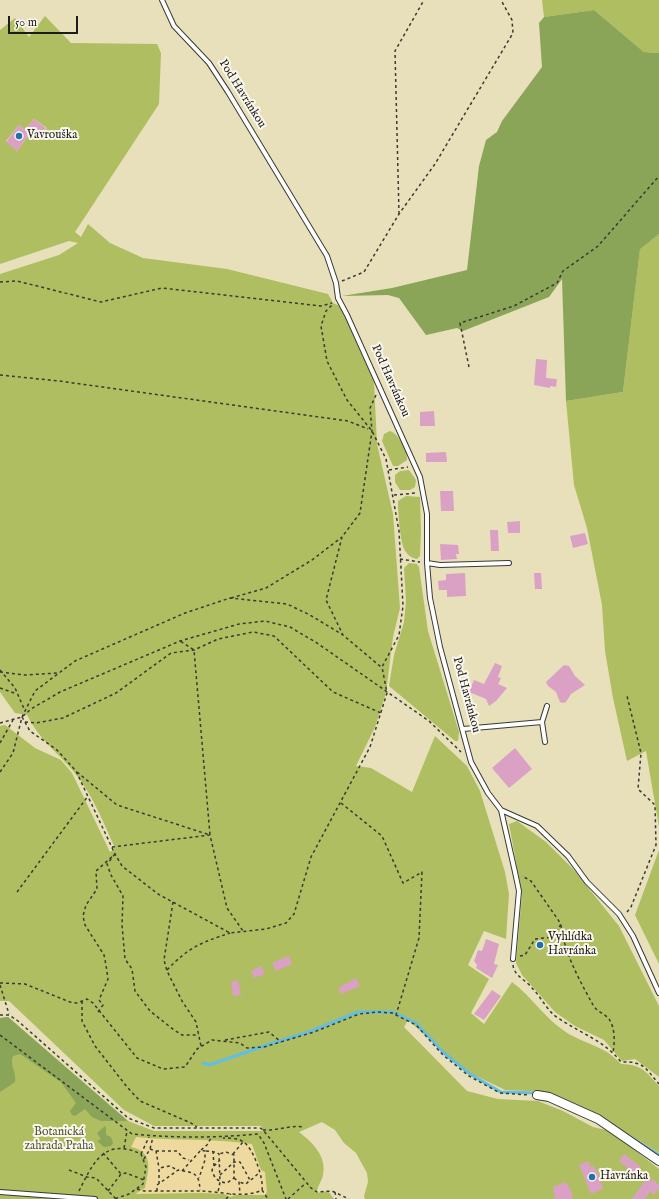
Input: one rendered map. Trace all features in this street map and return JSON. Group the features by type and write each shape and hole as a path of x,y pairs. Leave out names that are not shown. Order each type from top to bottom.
{"street":[{"path":"537,1095 549,1097 598,1119 659,1161"}],"lane":[{"name":"Pod Havránkou","path":"162,0 174,26 209,63 228,92 327,256 336,283 338,298 420,477 427,514 427,563 431,605 440,647 471,762 488,792 501,810 516,872 519,891 513,959"},
{"path":"427,563 440,565 509,562"},
{"path":"545,742 542,722 547,706"},
{"path":"463,729 542,722"},
{"path":"501,810 537,826 568,856 587,882 621,918 633,936 659,993"},
{"path":"0,1192 95,1199"}],"path":[{"path":"399,214 395,51 424,0"},
{"path":"336,283 364,272 399,214 435,164 513,33 512,20 501,0"},
{"path":"468,367 460,323 514,306 557,283 563,271 598,246 659,176"},
{"path":"0,282 17,281 101,302 162,288 321,306 333,303 338,298"},
{"path":"167,971 184,953 205,941 230,933 266,929 286,922 294,914 311,857 370,747 387,693 382,667 399,635 402,606 399,531 394,495 386,459 372,431 347,400 327,361 321,326 326,311 338,298"},
{"path":"0,376 59,381 348,421 372,431"},
{"path":"0,772 13,753 24,711 35,691 59,672 75,662 185,613 266,588 312,560 342,537 360,513 372,431 370,408 380,389"},
{"path":"389,470 415,466"},
{"path":"394,495 423,492"},
{"path":"342,537 326,600 343,634"},
{"path":"400,559 427,563"},
{"path":"230,598 287,604 343,634 382,667"},
{"path":"0,722 22,717 31,709 60,692 180,641 252,621 277,623 290,627 317,642 387,693 429,721 471,762"},
{"path":"25,722 36,723 63,718 116,694 171,654 194,650 218,639 253,632 274,636 333,692 381,713"},
{"path":"180,641 194,650"},
{"path":"194,650 210,835 227,908 243,931"},
{"path":"0,671 25,676 59,672"},
{"path":"0,671 18,694 24,711"},
{"path":"0,688 18,694"},
{"path":"621,918 631,907 656,845 655,805 638,789 641,753 627,696"},
{"path":"22,717 30,731 57,750 76,771 117,805 210,835"},
{"path":"0,743 13,720"},
{"path":"76,771 122,866 145,885 230,933"},
{"path":"17,892 88,796"},
{"path":"341,803 382,836 403,883 422,872 419,938 396,1015"},
{"path":"112,847 210,835"},
{"path":"98,1012 103,1005 99,1000 108,979 106,965 104,955 85,925 83,916 86,905 97,889 96,871 115,854"},
{"path":"115,854 107,864 111,875 123,896 122,925 125,959 132,969 135,991 150,1012 174,1030 182,1035 199,1034"},
{"path":"516,872 530,881 560,924 569,955 594,1007 609,1020 615,1043 613,1052"},
{"path":"173,902 164,960 167,971 196,1022 201,1046"},
{"path":"560,924 553,937 535,939 525,955 513,959 514,969 519,976 532,987 550,1012 574,1029 598,1040 613,1052 621,1062 636,1062 643,1066 659,1084"},
{"path":"0,983 25,984 70,1002 77,1003 87,999 93,1003 98,1012 137,1058 163,1069 185,1067 201,1046 212,1040 223,1040 269,1032 281,1042"},
{"path":"0,986 9,1015"},
{"path":"82,1001 82,1022 95,1046 140,1101 191,1123 197,1128"},
{"path":"223,1040 240,1043 247,1048 264,1047 314,1032 359,1014 377,1012 396,1015 416,1025 443,1055 469,1076 500,1093 537,1095"},
{"path":"0,1015 9,1015 18,1021 128,1118 154,1128 260,1128 263,1130 277,1130 293,1126 303,1127"},
{"path":"0,1034 132,1134 149,1137 211,1138 258,1134 264,1143 287,1199 306,1183"},
{"path":"263,1130 306,1183 317,1192 328,1190 349,1199"},
{"path":"124,1149 127,1131"},
{"path":"141,1154 149,1137"},
{"path":"144,1159 150,1149 153,1137"},
{"path":"218,1137 243,1141 249,1146 260,1172 263,1184 262,1190 268,1199"},
{"path":"182,1171 201,1150 207,1146 211,1138"},
{"path":"234,1178 233,1154 243,1141"},
{"path":"69,1170 87,1176 96,1178 115,1199 129,1194 137,1189 144,1180 146,1170 144,1159 141,1154 124,1149 103,1153 97,1158 87,1176 77,1197"},
{"path":"150,1149 156,1151 177,1151 183,1158 190,1161"},
{"path":"201,1150 213,1151 219,1154 226,1152 233,1154"},
{"path":"156,1151 159,1168 159,1184 157,1191"},
{"path":"200,1190 199,1178 205,1160 205,1151"},
{"path":"213,1151 214,1166 212,1173 215,1178 220,1182 227,1183 234,1178"},
{"path":"103,1153 121,1174"},
{"path":"218,1192 220,1182 219,1154"},
{"path":"214,1166 220,1160"},
{"path":"220,1175 234,1162 240,1162 250,1180"},
{"path":"159,1168 170,1166 178,1170 194,1173 199,1178"},
{"path":"159,1184 178,1170"},
{"path":"234,1178 239,1182 246,1184 260,1172"},
{"path":"108,1191 121,1174 126,1173 144,1180"},
{"path":"239,1182 240,1194"},
{"path":"137,1189 144,1191 200,1190 231,1194 256,1193 262,1190"},
{"path":"335,1192 336,1199"},
{"path":"226,1199 231,1194"}],"green space":[{"path":"542,0 659,0 659,53 644,52 594,10 544,17"},
{"path":"594,10 644,52 659,53 659,234 640,249 623,392 566,401 562,279 549,297 463,331 457,328 426,335 399,298 388,295 342,296 392,288 467,270 479,166 486,140 497,132 502,121 542,67 539,23 544,17"},
{"name":"Botanická zahrada Praha","path":"45,16 71,43 157,44 161,53 159,104 75,232 81,237 88,224 110,243 143,258 227,269 328,294 333,303 340,306 374,382 377,444 393,514 400,608 393,637 386,693 375,727 356,766 371,768 412,792 435,736 467,766 480,791 505,872 509,894 506,939 484,931 468,965 489,979 471,1013 484,1024 512,982 563,1030 578,1039 607,1052 621,1064 639,1067 659,1086 659,1153 597,1115 548,1092 505,1090 464,1070 408,1020 404,1027 467,1091 498,1099 538,1101 563,1111 593,1127 610,1131 659,1169 659,1199 365,1199 364,1196 368,1182 367,1173 356,1153 344,1143 335,1130 322,1122 299,1132 309,1140 317,1150 323,1162 323,1175 317,1193 328,1191 334,1199 0,1199 0,1018 8,1017 128,1121 154,1131 262,1131 261,1126 154,1126 124,1110 9,1001 0,1001 0,726 5,725 35,748 61,760 72,773 110,852 115,848 97,808 80,780 42,738 27,715 15,713 0,692 0,274 59,255 78,243 69,241 0,264 0,30 15,18 29,37","holes":["34,119 47,128 40,137 27,127","19,125 30,133 17,151 6,141"]},
{"path":"659,234 659,827 646,751 627,761 613,698 605,651 602,605 587,528 574,485 566,401 623,392 640,248"},
{"path":"390,431 400,439 407,456 407,460 398,466 393,466 382,441 384,434"},
{"path":"409,470 416,480 415,487 410,490 400,490 395,482 395,475 400,471"},
{"path":"406,496 420,497 420,556 417,559 408,555 402,543 398,501"},
{"path":"409,563 417,564 419,567 428,631 459,732 458,741 455,741 389,686 394,655 404,622 406,601 404,568"},
{"path":"517,821 546,842 573,869 619,926 659,1006 659,1077 635,1059 622,1061 604,1040 575,1026 555,1012 522,975 516,963 522,894 509,824"},
{"path":"659,850 659,964 635,915"},
{"path":"8,1017 128,1121 101,1121 92,1117 85,1109 75,1116 72,1115 70,1111 76,1103 61,1082 20,1054 13,1056 12,1060 15,1082 0,1092 0,1018"},
{"path":"105,1126 106,1135 111,1137 113,1143 111,1146 104,1147 97,1141 101,1139 97,1133"}],"sand":[{"path":"136,1137 223,1141 252,1144 261,1170 265,1172 267,1192 265,1195 236,1195 230,1197 224,1194 201,1193 135,1194 145,1188 148,1169 147,1158 144,1153 131,1147"}],"building":[{"path":"34,119 46,128 40,137 27,127"},
{"name":"Vavrouška","path":"19,125 30,133 17,151 6,142"},
{"path":"536,359 547,360 546,378 557,379 556,387 550,386 550,388 534,385"},
{"path":"434,411 435,426 420,426 420,412"},
{"path":"446,452 447,462 426,462 426,453"},
{"path":"440,491 453,491 454,511 441,511"},
{"path":"520,521 520,533 508,533 507,522"},
{"path":"490,530 498,530 499,551 491,551"},
{"path":"585,533 588,544 573,548 570,536"},
{"path":"440,544 458,545 459,554 456,554 457,559 441,560"},
{"path":"465,573 466,596 447,597 447,590 439,590 438,581 446,580 446,574"},
{"path":"534,573 541,573 542,589 535,589"},
{"path":"495,663 502,666 498,677 501,678 498,684 507,688 496,701 489,706 486,699 469,692 474,680 484,684"},
{"path":"564,665 569,666 575,676 585,685 571,694 566,702 563,703 560,702 556,692 548,686 546,682"},
{"path":"515,748 532,769 509,788 492,768"},
{"path":"486,939 499,944 494,964 498,965 492,978 476,968 477,965 474,961 478,950 482,951"},
{"path":"289,956 292,964 276,971 272,963"},
{"path":"261,966 265,974 254,978 251,971"},
{"path":"356,978 360,986 341,994 338,988"},
{"path":"238,980 241,995 233,996 231,982"},
{"path":"492,990 501,996 484,1020 474,1014"},
{"path":"624,1154 641,1167 635,1174 619,1161"},
{"name":"Havránka","path":"588,1161 591,1167 593,1166 597,1171 603,1189 591,1194 579,1165"},
{"path":"647,1178 651,1181 653,1179 659,1185 659,1189 653,1195 650,1191 645,1199 632,1199"},
{"path":"566,1182 573,1194 571,1195 573,1199 555,1199 553,1187"}],"waterway":[{"path":"203,1063 210,1065 309,1032 358,1012 393,1012 416,1023 444,1053 470,1074 501,1092 538,1093"},
{"path":"627,1135 659,1155"}],"place":[{"name":"Vavrouška","path":"19,136"},
{"name":"Vyhlídka Havránka","path":"540,945"},
{"name":"Havránka","path":"592,1177"}]}
